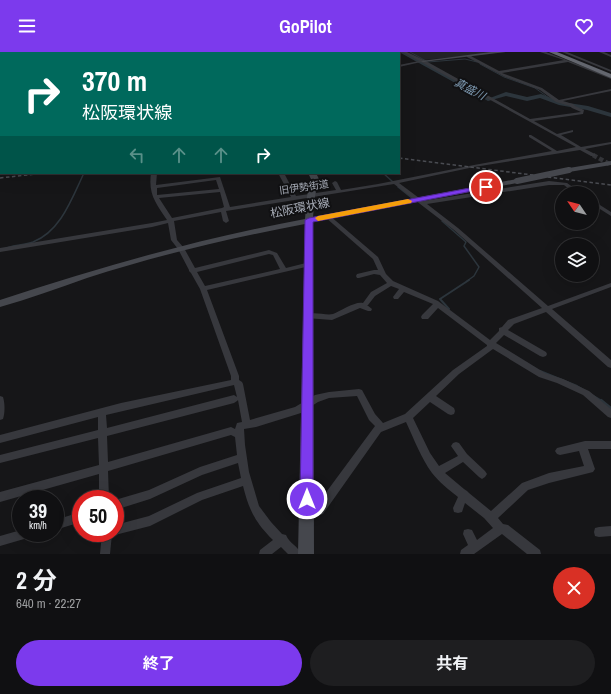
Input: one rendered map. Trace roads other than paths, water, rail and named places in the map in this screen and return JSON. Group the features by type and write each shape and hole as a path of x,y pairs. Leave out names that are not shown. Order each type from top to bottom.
{"highway":[{"path":"552,52 611,77"}],"main road":[{"path":"425,61 504,52"},
{"name":"松阪環状線","path":"0,304 84,276 181,248 258,230 327,216 420,201 569,170 611,163"},
{"path":"306,554 310,264 309,220 311,196 316,179 313,174"}],"street":[{"path":"404,52 425,61 492,100 593,155"},
{"path":"542,52 568,60 611,77"},
{"path":"564,52 611,71"},
{"path":"601,52 611,56"},
{"path":"468,56 499,72 540,89 558,101 573,106 583,112 530,120"},
{"path":"499,72 568,60"},
{"path":"400,66 425,61"},
{"path":"558,101 611,90"},
{"path":"557,135 572,132"},
{"path":"531,136 556,152"},
{"name":"旧伊勢街道","path":"2,251 171,221 223,210 396,183 474,166 611,143"},
{"path":"154,174 155,197 171,221 174,240 181,248 203,289 235,376 235,382 239,384 241,415 247,424"},
{"path":"282,174 294,198"},
{"path":"154,187 218,178 227,207 223,210 226,221"},
{"path":"335,183 340,192"},
{"path":"396,183 420,201 547,309 611,366"},
{"path":"420,201 550,183 565,184 568,186"},
{"path":"155,197 222,190"},
{"path":"599,206 611,214"},
{"path":"327,216 376,258 382,273 392,283 437,304 491,344 542,375 560,381 586,393 611,414"},
{"path":"192,271 269,252 275,254 284,270"},
{"path":"203,289 310,264"},
{"path":"359,276 374,272 382,273"},
{"path":"309,316 332,317 360,305 367,306 373,294 392,283"},
{"path":"306,514 319,510 381,427 408,418 456,372 490,348 491,344 502,330 511,322 611,285"},
{"path":"396,297 403,289"},
{"path":"425,317 437,304"},
{"path":"502,330 543,354"},
{"path":"0,439 102,412 235,382"},
{"path":"296,554 259,516 251,501 241,458 239,434 240,426 298,410 315,399 330,395 359,392 372,417 381,427"},
{"path":"430,397 450,411"},
{"path":"0,459 234,399"},
{"path":"0,402 0,416"},
{"path":"102,412 104,490"},
{"path":"408,418 433,466 438,472 492,517 501,529 504,529 536,554"},
{"path":"0,497 231,431 239,434"},
{"path":"492,517 525,486 549,478 590,469 583,450 586,445"},
{"path":"560,451 586,445 611,445"},
{"path":"456,446 464,457 482,474"},
{"path":"438,472 464,457"},
{"path":"124,502 150,494 200,471 241,458"},
{"path":"124,528 150,521 200,496 247,480"},
{"path":"458,508 464,494"},
{"path":"465,554 501,529"},
{"path":"599,532 611,532"},
{"path":"468,534 475,546"},
{"path":"0,541 12,537"},
{"path":"264,554 282,540"},
{"path":"105,554 106,542"}],"waterway":[{"name":"真盛川","path":"402,52 490,100 506,94 527,99 541,96 561,104 588,108 611,115"},
{"path":"410,52 428,62 465,59 477,62"},
{"path":"480,64 504,77 535,88 549,98"},
{"path":"0,251 8,247 33,242 43,237 51,230 70,203 84,174"},
{"path":"384,174 393,182"},
{"path":"398,187 413,199"},
{"path":"442,221 466,242 464,246 479,267 474,276 467,281"},
{"path":"449,309 440,299 469,280"},
{"path":"540,371 577,386 602,401"},
{"path":"601,400 611,408"}],"tunnel":[{"path":"593,155 611,165"}],"railway":[{"path":"400,158 611,185"},
{"path":"0,178 36,174"}]}
